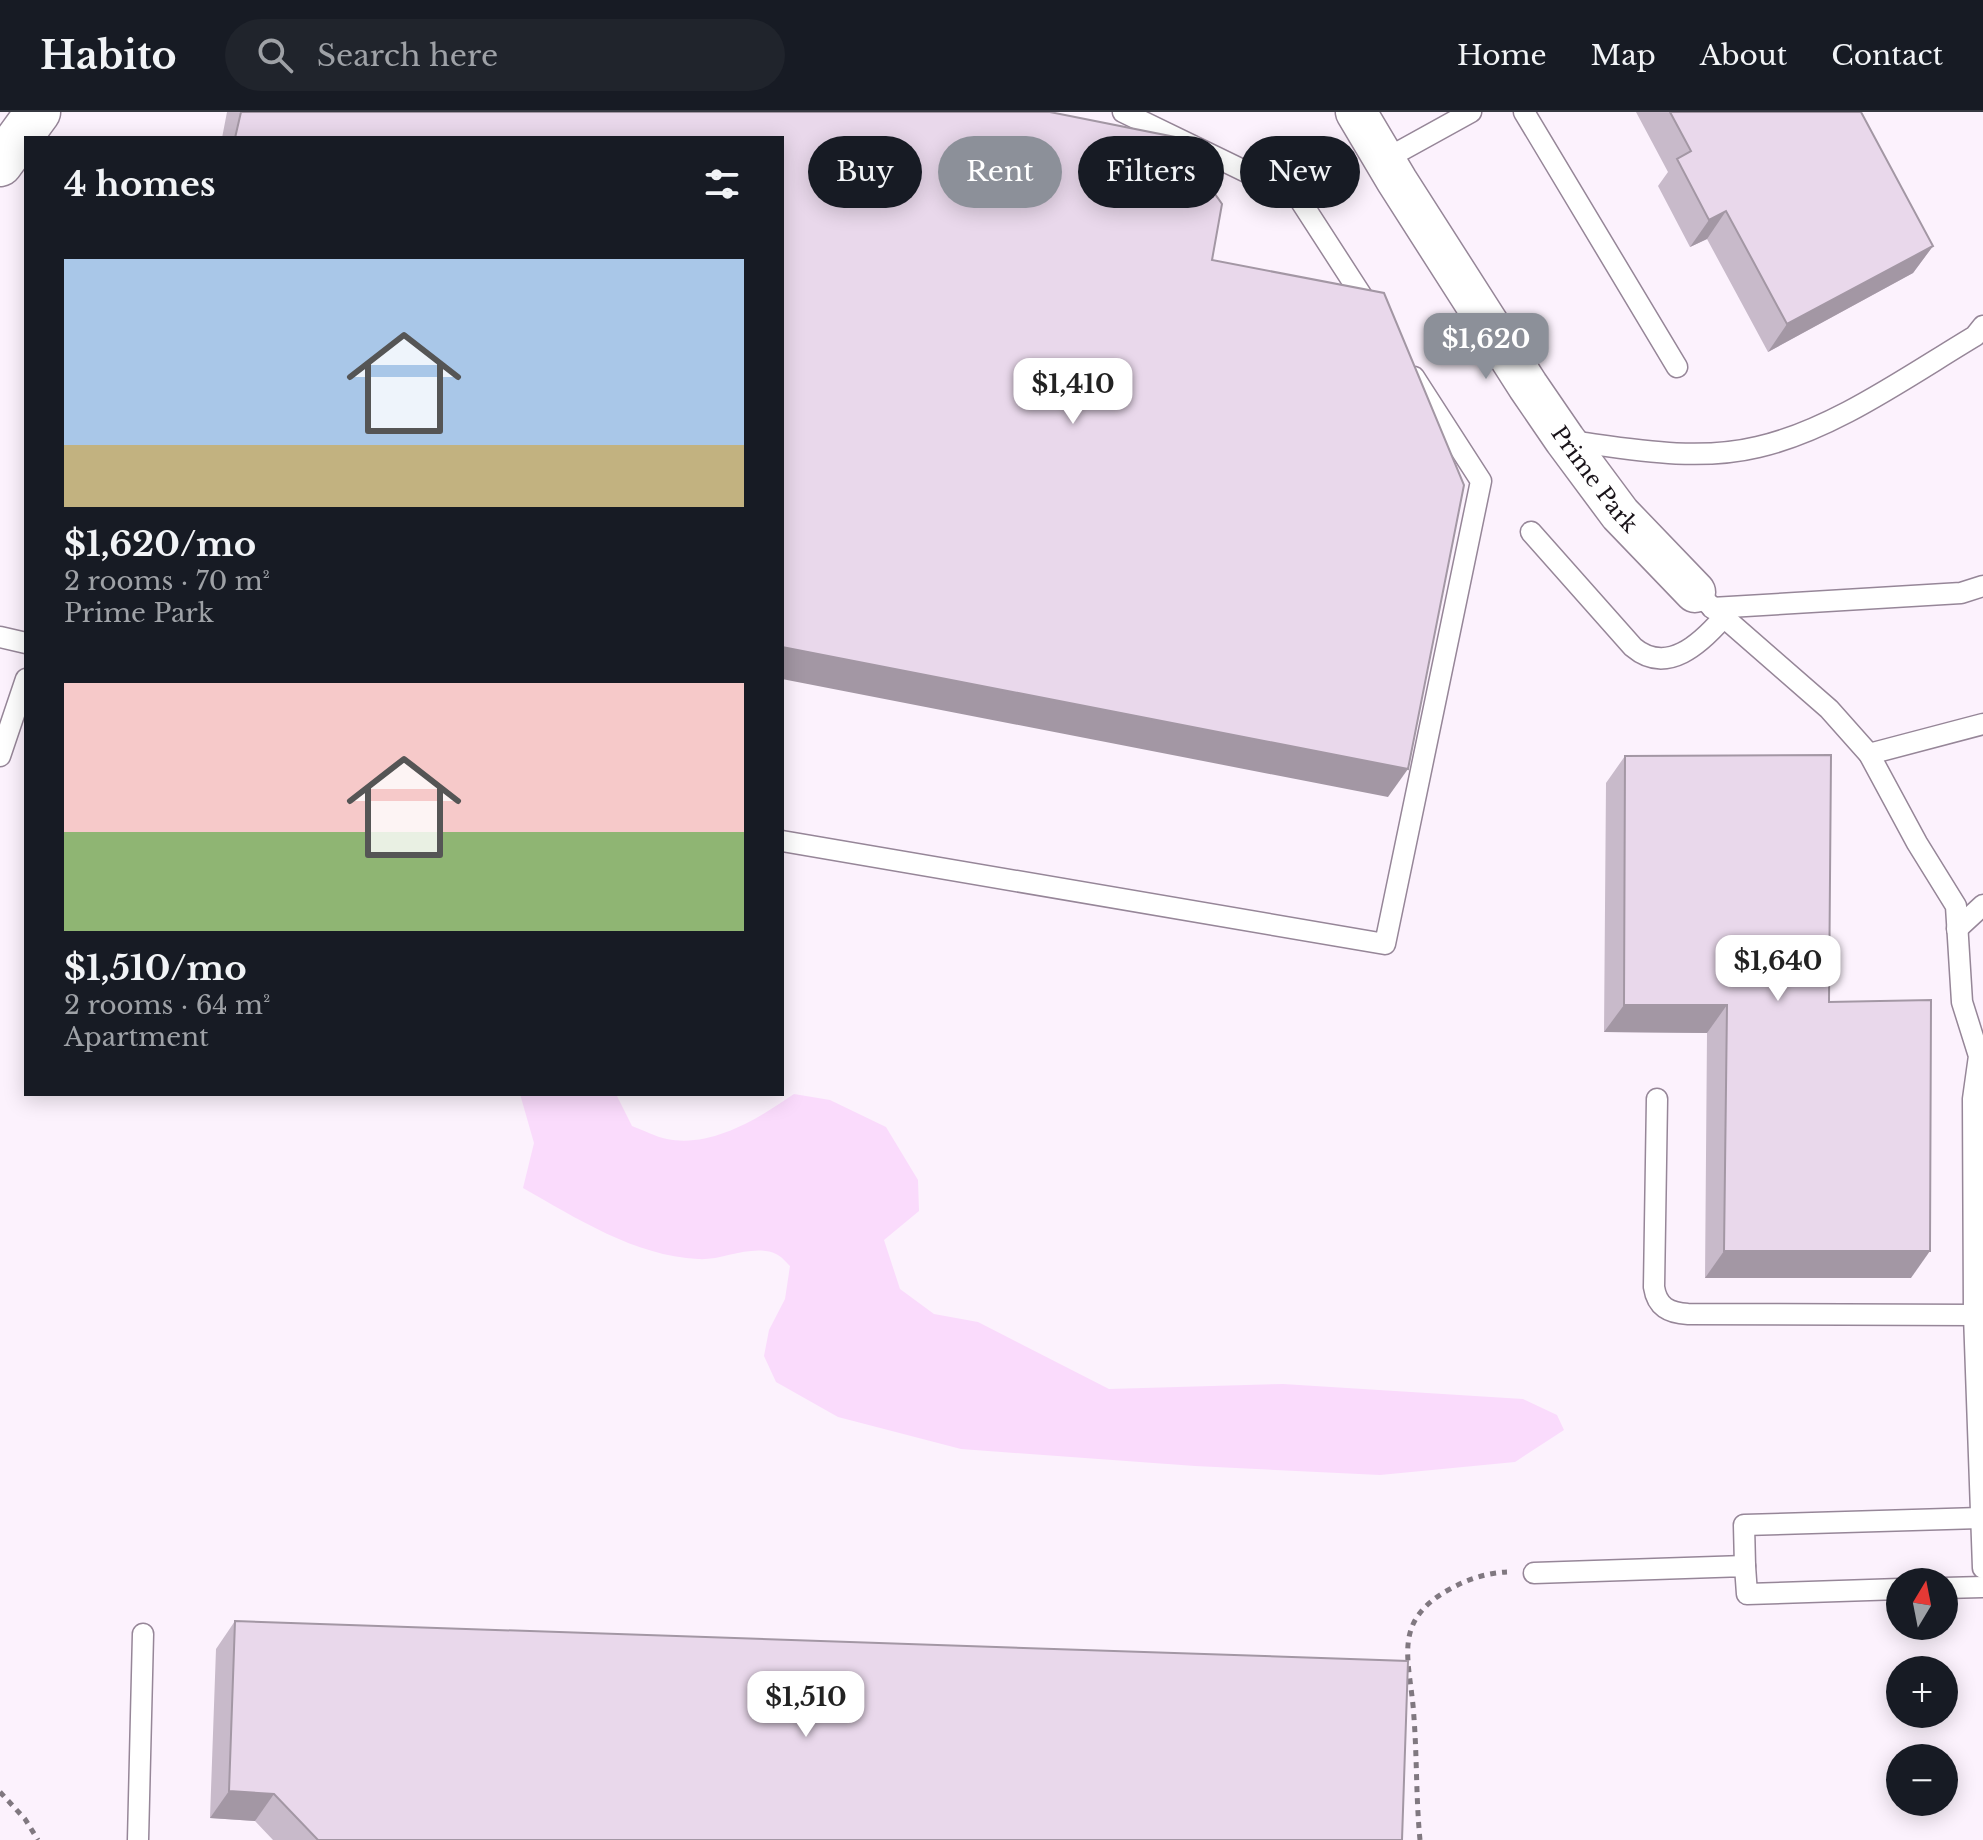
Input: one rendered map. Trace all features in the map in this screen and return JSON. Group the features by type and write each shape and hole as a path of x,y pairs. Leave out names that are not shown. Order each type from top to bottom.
{"main road":[{"path":"0,164 38,112"}],"street":[{"name":"Prime Park","path":"1356,112 1565,440 1620,514 1710,606"}],"lane":[{"path":"1123,112 1298,197 1381,326"},
{"path":"1384,160 1471,112"},
{"path":"1524,112 1677,367"},
{"path":"1565,440 1687,454 1755,448 1794,437 1840,415 1975,336 1983,326"},
{"path":"784,841 1385,944 1481,481 1406,365"},
{"path":"1531,532 1633,647 1644,655 1658,657 1689,651 1710,606"},
{"path":"1710,606 1961,593 1983,586"},
{"path":"1710,606 1829,709 1869,754 1917,843 1956,906 1962,1002 1981,1054 1973,1099 1974,1315 1983,1568"},
{"path":"0,637 24,643"},
{"path":"0,756 5,727 24,684"},
{"path":"1869,754 1983,724"},
{"path":"1957,929 1983,905"},
{"path":"1657,1099 1654,1287 1657,1299 1664,1307 1674,1313 1688,1314 1974,1315"},
{"path":"1886,1589 1747,1594 1744,1525 1980,1518"},
{"path":"1534,1573 1745,1566"},
{"path":"1958,1588 1983,1587"},
{"path":"138,1840 143,1634"}],"path":[{"path":"1420,1840 1415,1720 1407,1676 1408,1638 1414,1621 1423,1606 1462,1582 1489,1573 1534,1573"},
{"path":"0,1792 25,1819 38,1840"}],"shaded area":[{"path":"794,1094 830,1100 886,1127 918,1180 919,1211 884,1240 900,1289 934,1314 978,1322 1109,1389 1283,1384 1523,1399 1557,1415 1564,1430 1515,1462 1380,1475 1195,1466 961,1449 838,1417 776,1382 764,1356 769,1330 785,1299 790,1266 785,1261 778,1255 757,1250 707,1259 675,1256 607,1234 523,1188 534,1143 521,1096 617,1096 632,1126 663,1138 684,1141 734,1129"}],"building":[{"path":"241,112 1050,112 1170,136 1078,136 1078,208 1221,208 1212,260 1384,293 1464,485 1408,769 784,647 784,136 235,136"},
{"path":"1670,112 1861,112 1933,246 1787,324 1726,211 1709,220 1677,159 1691,151"},
{"path":"1831,755 1829,1002 1931,1000 1930,1251 1724,1251 1727,1005 1624,1005 1625,756"},
{"path":"235,1621 1408,1661 1402,1840 318,1840 274,1794 229,1791"}]}
